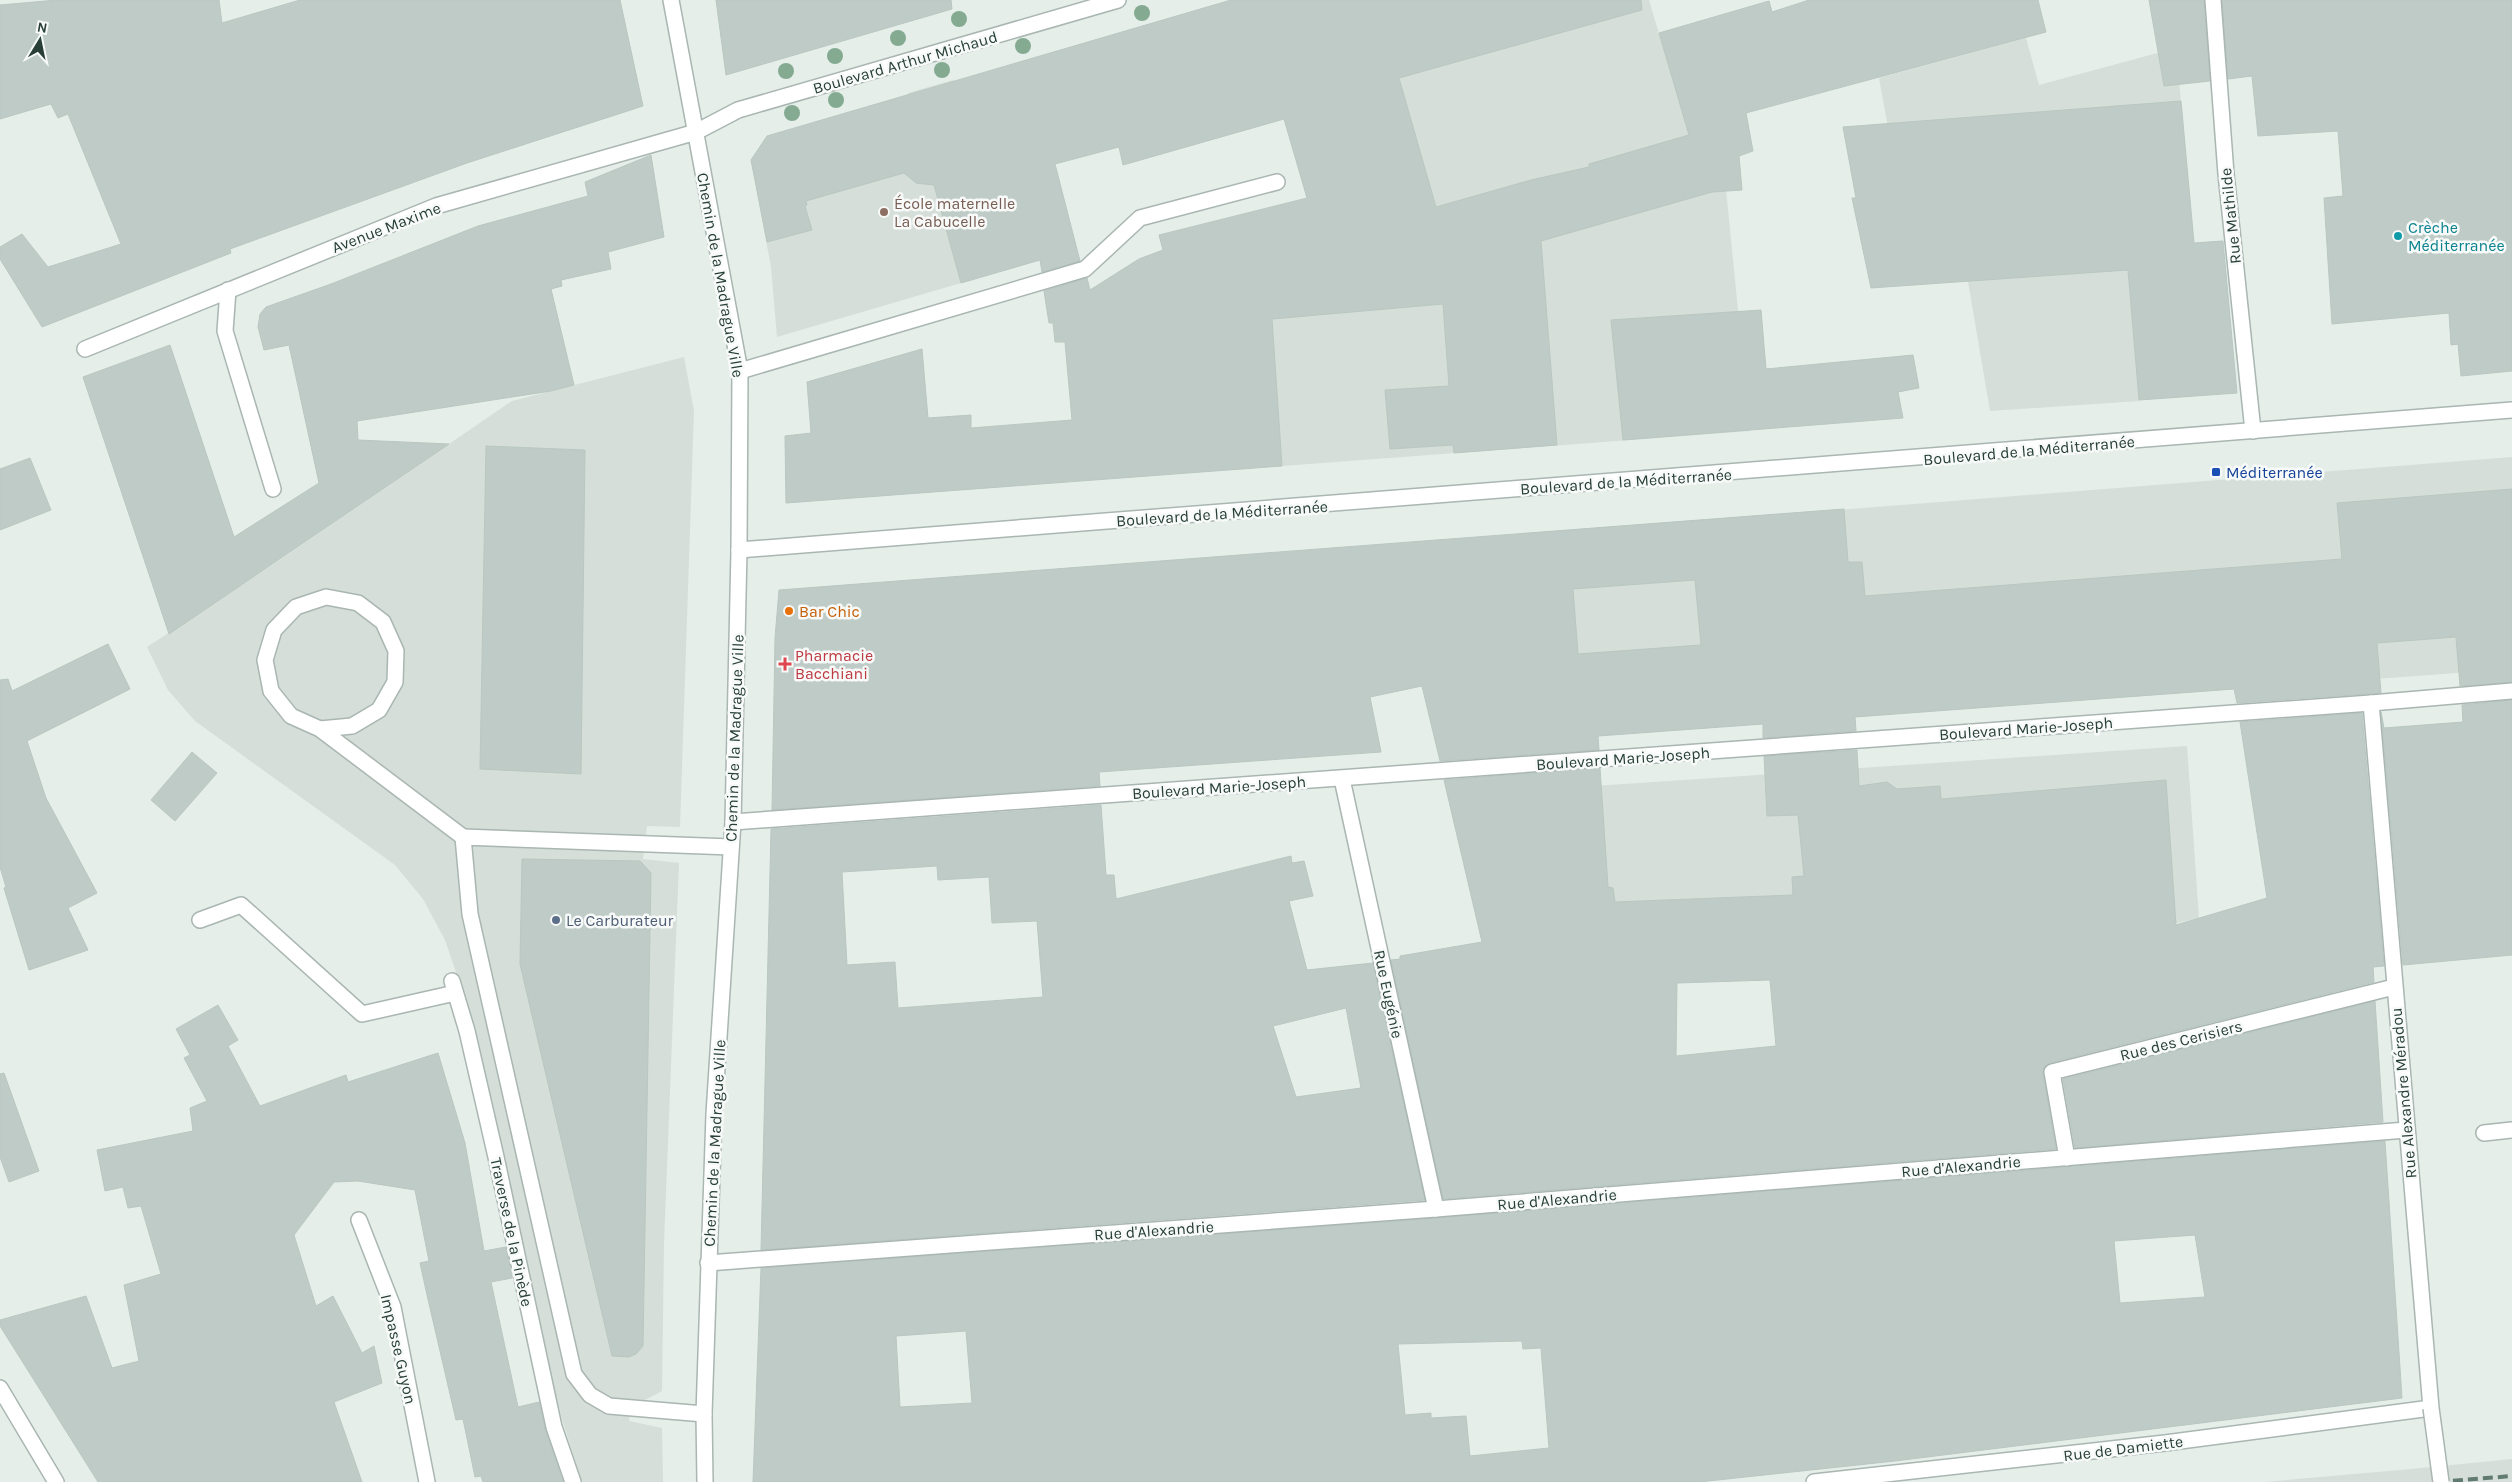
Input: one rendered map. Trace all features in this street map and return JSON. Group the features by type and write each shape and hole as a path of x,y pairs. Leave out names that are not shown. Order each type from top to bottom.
{"street":[{"name":"Chemin de la Madrague Ville","path":"671,0 740,371 739,550 733,822 714,1114 704,1414 705,1482"},
{"name":"Boulevard Arthur Michaud","path":"696,132 738,110 1118,0"},
{"name":"Rue Mathilde","path":"2213,0 2226,174 2253,431"},
{"name":"Avenue Maxime","path":"85,348 436,206 696,132"},
{"path":"740,371 1085,269 1140,218 1277,182"},
{"path":"228,290 225,332 273,489"},
{"name":"Boulevard de la Méditerranée","path":"739,550 2512,410"},
{"path":"320,729 352,726 379,710 395,682 396,651 383,622 358,603 326,597 296,607 274,630 265,660 271,691 291,716 320,729 463,837 731,847"},
{"name":"Boulevard Marie-Joseph","path":"733,822 2371,703 2512,690"},
{"name":"Rue Alexandre Méradou","path":"2371,703 2406,1130 2431,1408 2441,1482"},
{"name":"Rue Eugénie","path":"1342,778 1436,1208"},
{"path":"463,837 470,914 574,1374 590,1395 610,1406 704,1414"},
{"name":"Traverse de la Pinède","path":"200,920 242,905 362,1014 454,987 467,1031 496,1157 554,1427 573,1482"},
{"name":"Rue des Cerisiers","path":"2067,1158 2052,1072 2394,987"},
{"name":"Rue d'Alexandrie","path":"708,1263 1436,1208 2406,1130"},
{"path":"2484,1133 2512,1130"},
{"name":"Impasse Guyon","path":"359,1220 393,1307 427,1482"},
{"path":"0,1388 56,1482"},
{"name":"Rue de Damiette","path":"1814,1482 2165,1443 2431,1408"}],"shaded area":[{"path":"1377,0 1649,0 1689,135 1723,159 1750,431 1282,466 1267,256 1436,208"},
{"path":"2026,38 2039,85 2176,48 2194,243 2126,249 2139,401 1990,411 1964,258 1912,260 1879,78"},
{"name":"École maternelle La Cabucelle","path":"953,80 1022,265 777,337 771,267 751,160 767,136 909,96 908,93"},
{"name":"Le Carburateur","path":"684,357 694,411 680,827 647,826 643,859 679,863 664,1243 662,1391 645,1400 631,1399 629,1421 662,1428 663,1482 582,1482 562,1419 518,1241 502,1153 457,975 445,940 423,899 395,865 195,721 168,690 147,647 281,559 512,401"},
{"path":"2512,457 2512,669 1511,742 1495,537"},
{"path":"2187,746 2199,918 2032,956 1581,977 1535,790"},
{"path":"2512,1459 2512,1482 2264,1482 2411,1469"}],"building":[{"path":"57,0 219,0 222,23 300,0 620,0 643,106 467,163 230,249 231,253 42,327 0,259 0,247 22,234 48,267 121,244 68,114 58,118 51,104 0,119 0,5"},
{"path":"716,0 951,0 952,9 726,75"},
{"path":"1231,0 1641,0 1642,10 1399,78 1436,207 1531,180 1589,167 1589,164 1689,135 1659,33 1769,1 1772,12 1809,0 2038,0 2046,32 1746,113 1753,151 1739,156 1742,190 1712,192 1541,241 1557,445 1454,453 1453,445 1390,449 1385,390 1449,386 1443,304 1272,319 1282,466 786,503 785,436 811,433 807,382 922,349 928,418 971,415 971,428 1072,420 1065,342 1055,342 1053,323 1049,323 1044,291 1087,278 1090,290 1139,259 1163,250 1159,235 1307,198 1284,119 1123,165 1119,147 1055,164 1080,261 1042,272 1040,260 961,283 934,185 916,183 904,173 806,201 807,205 805,206 812,230 767,242 751,160 767,136"},
{"path":"2149,0 2204,0 2210,81 2164,86"},
{"path":"2222,0 2512,0 2512,371 2461,376 2458,344 2451,345 2449,313 2332,324 2324,198 2343,196 2338,131 2258,136 2252,76 2228,79"},
{"path":"2181,101 2194,243 2223,241 2237,393 2139,400 2128,270 1871,288 1852,198 1856,198 1843,127"},
{"path":"651,155 664,237 608,252 611,269 561,280 562,286 551,289 574,385 551,391 357,421 358,440 449,444 169,634 83,377 170,345 234,537 319,483 289,345 264,350 258,327 260,314 266,307 331,284 478,226 588,196 585,182"},
{"path":"1761,310 1766,369 1913,355 1919,388 1898,392 1903,418 1623,440 1611,320"},
{"path":"486,446 585,450 581,774 480,769"},
{"path":"30,458 51,510 0,530 0,469"},
{"path":"2512,489 2512,682 2460,686 2456,637 2377,643 2381,693 2237,703 2234,689 1855,717 1856,731 1763,738 1763,724 1598,736 1599,750 1440,761 1422,686 1370,697 1381,752 1099,772 1100,786 772,810 775,638 779,590 1844,509 1848,562 1862,562 1865,596 2342,559 2337,503","holes":["1695,580 1701,645 1578,654 1573,589"]},
{"path":"108,644 130,689 27,741 46,798 97,893 68,908 88,950 29,970 4,888 6,887 0,867 0,680 8,679 12,691"},
{"path":"2512,700 2512,955 2403,965 2381,712 2384,728 2463,722 2462,705"},
{"path":"2362,713 2384,966 2373,967 2374,982 2049,1063 2043,1069 2043,1074 2056,1149 1443,1199 1391,960 1400,959 1400,956 1482,942 1444,780 1600,768 1608,887 1613,888 1615,902 1793,895 1792,877 1804,876 1798,815 1767,816 1764,756 1857,750 1859,786 1887,782 1897,789 1940,786 1941,799 2166,780 2176,925 2267,898 2240,722","holes":["1770,980 1776,1046 1676,1056 1677,983"]},
{"path":"192,752 217,773 175,821 151,800"},
{"path":"1101,805 1106,875 1114,875 1116,899 1291,856 1292,863 1304,861 1313,896 1289,901 1307,970 1373,963 1425,1200 761,1250 771,829","holes":["937,866 938,880 989,877 992,923 1037,921 1043,997 898,1008 895,962 847,965 842,872","1346,1008 1361,1088 1296,1097 1273,1026"]},
{"path":"522,859 640,861 651,873 643,1346 636,1354 629,1357 612,1356 520,964"},
{"path":"2375,1001 2383,1122 2075,1148 2063,1079"},
{"path":"218,1005 238,1040 228,1046 260,1106 346,1075 348,1082 438,1053 465,1143 484,1251 506,1247 512,1278 491,1282 518,1407 539,1402 545,1430 563,1482 483,1482 481,1476 475,1477 463,1419 456,1420 420,1263 429,1261 415,1190 358,1181 334,1182 294,1235 316,1306 333,1296 362,1353 374,1346 382,1383 334,1402 362,1482 98,1482 0,1326 0,1320 86,1296 112,1368 139,1361 124,1285 161,1274 141,1206 128,1208 123,1187 105,1191 97,1150 193,1131 190,1108 207,1101 184,1058 190,1055 176,1029"},
{"path":"4,1073 39,1171 9,1182 0,1157 0,1074"},
{"path":"2385,1141 2402,1398 1895,1461 1699,1482 753,1482 761,1268 1437,1218","holes":["2195,1235 2205,1297 2120,1303 2114,1241","966,1331 972,1403 900,1407 896,1336","1522,1341 1523,1349 1541,1348 1549,1448 1470,1456 1466,1416 1431,1418 1431,1413 1405,1415 1398,1344"]}],"railway":[{"path":"2438,1482 2512,1476"}],"place":[{"name":"École maternelle La Cabucelle","path":"884,212"},
{"name":"Crèche Méditerranée","path":"2398,236"},
{"name":"Méditerranée","path":"2216,472"},
{"name":"Bar Chic","path":"789,611"},
{"name":"Pharmacie Bacchiani","path":"785,664"},
{"name":"Le Carburateur","path":"556,920"}]}
